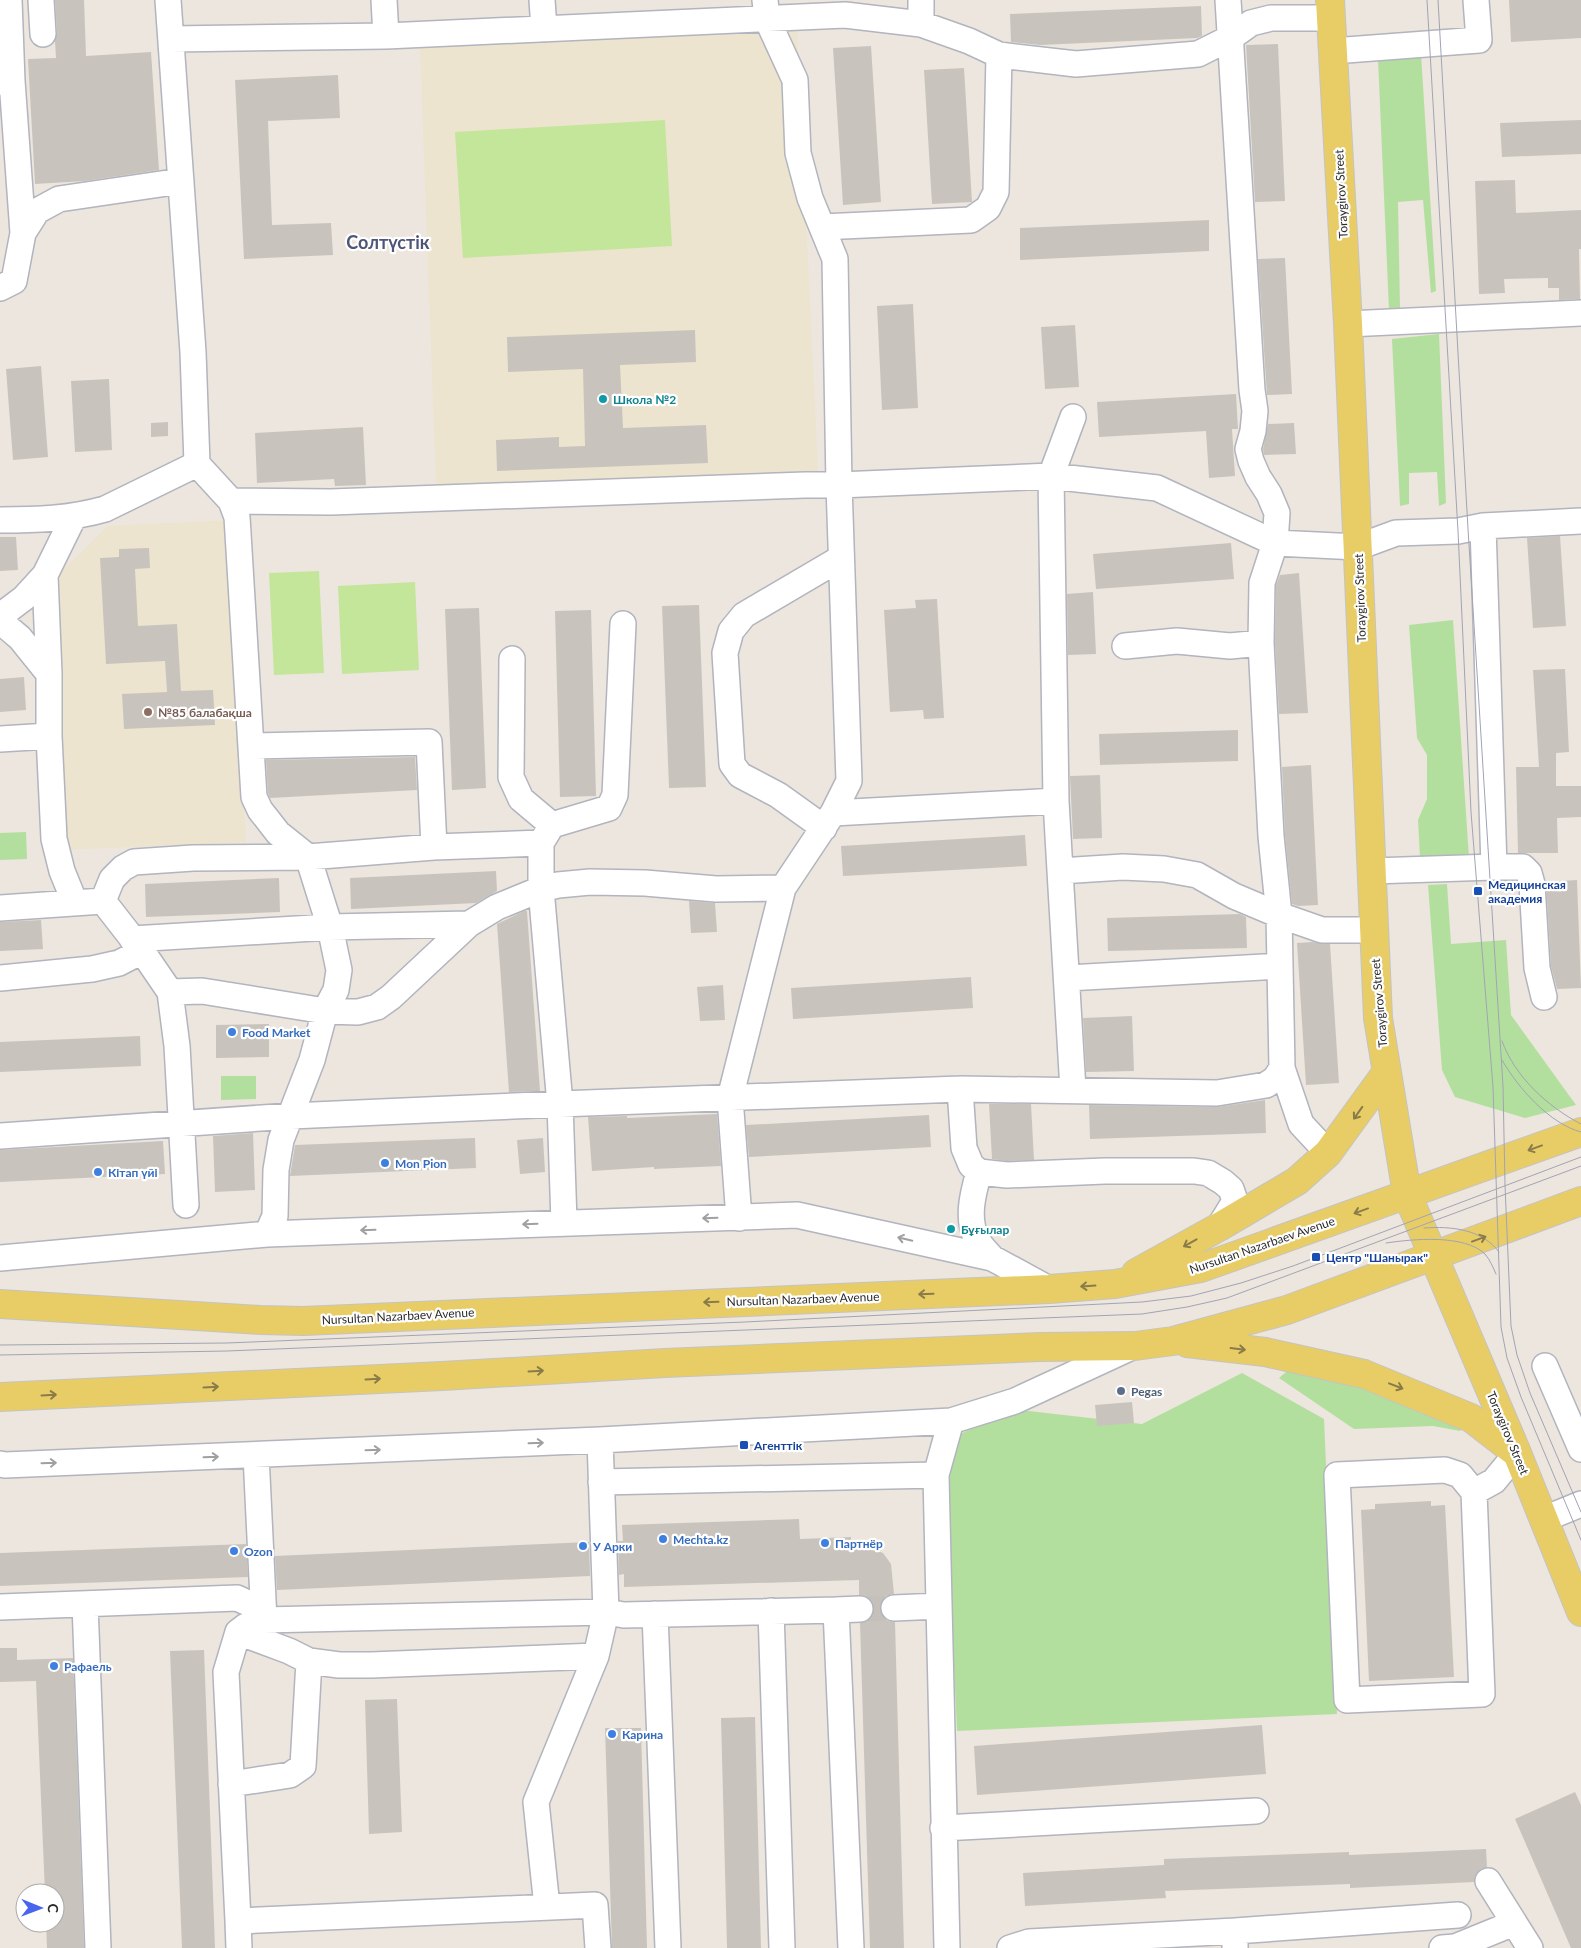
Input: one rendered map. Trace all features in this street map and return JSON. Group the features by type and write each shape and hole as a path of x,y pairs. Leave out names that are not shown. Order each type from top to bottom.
{"main road":[{"name":"Toraygirov Street","path":"1331,9 1348,324 1378,1018 1386,1073 1407,1194 1517,1453 1581,1612"},
{"path":"1115,1284 1219,1227 1296,1181 1328,1153 1386,1073"},
{"name":"Nursultan Nazarbaev Avenue","path":"0,1304 303,1321 1049,1289 1115,1284 1201,1268 1581,1132"},
{"path":"0,1397 442,1376 675,1362 1040,1347 1135,1346 1173,1341 1288,1310 1581,1201"},
{"path":"1173,1341 1265,1352 1364,1374 1472,1418 1517,1453"}],"lane":[{"path":"42,0 43,34"},
{"path":"168,0 193,352 197,464 231,501 237,517 254,797 260,810 278,833 308,857 330,927 339,970 336,990 325,1011 312,1060 281,1140 276,1170 275,1216 267,1234"},
{"path":"384,0 386,36"},
{"path":"542,0 544,29"},
{"path":"1228,0 1255,411 1248,449 1254,469 1269,494 1277,513 1275,543 1262,583 1261,643 1271,836 1280,915 1282,1068 1301,1124 1328,1153"},
{"path":"1333,51 1479,40 1476,0"},
{"path":"171,39 386,36 544,29 697,11 844,7 921,12 969,41 999,55 1076,64 1198,54 1230,38 1250,23 1331,9"},
{"path":"0,288 14,280 23,233 6,81 6,10"},
{"path":"739,1218 730,1098 783,888 828,820 849,781 839,485 835,259 810,198 798,153 795,80 766,10"},
{"path":"822,227 971,220 988,208 996,192 999,55"},
{"path":"23,233 37,211 59,199 181,181"},
{"path":"1348,324 1581,313"},
{"path":"1073,417 1051,476 1056,802 1068,978 1073,1090"},
{"path":"0,520 39,520 74,516 105,509 197,464"},
{"path":"231,501 331,502 1051,476 1157,488 1275,543 1358,547 1396,533 1458,531 1483,526 1581,521"},
{"path":"0,616 24,598 46,575 74,516"},
{"path":"1483,526 1494,867"},
{"path":"841,558 744,615 731,631 725,653 732,764 740,775 828,820 1056,802"},
{"path":"46,575 49,736 54,839 62,871 75,903"},
{"path":"0,621 20,638 49,674"},
{"path":"103,901 112,879 123,868 134,862 193,858 308,857 434,847 547,834 609,808 615,795 623,624"},
{"path":"1125,646 1177,641 1230,646 1261,643"},
{"path":"512,659 510,777 521,799 547,834 541,889 560,1104 564,1222"},
{"path":"0,739 49,736"},
{"path":"252,746 429,742 434,847"},
{"path":"1060,871 1123,867 1164,869 1197,875 1234,896 1322,930 1374,930"},
{"path":"1372,871 1523,867 1529,873 1532,884 1537,968 1544,997"},
{"path":"170,992 202,991 325,1011 358,1012 378,1007 391,997 469,924 498,907 541,889 558,885 590,882 645,883 716,889 783,888"},
{"path":"0,908 103,901"},
{"path":"103,901 170,992 177,1046 186,1206"},
{"path":"0,978 92,969 119,963 137,945 330,927 469,924"},
{"path":"1068,978 1280,966"},
{"path":"0,1136 181,1122 291,1116 960,1089 1217,1093 1266,1085 1275,1079 1282,1068"},
{"path":"960,1089 964,1148 971,1165 979,1172 1006,1175 1105,1171 1194,1171 1208,1173 1231,1189 1234,1201 1219,1227"},
{"path":"979,1172 972,1196 973,1230 977,1240 992,1258"},
{"path":"0,1258 267,1234 797,1215 992,1258 1049,1289"},
{"path":"0,1464 600,1440 951,1420 1014,1401 1135,1346"},
{"path":"1545,1366 1581,1449"},
{"path":"947,1948 936,1474 951,1420"},
{"path":"547,1907 536,1802 596,1656 606,1612 600,1440"},
{"path":"1474,1492 1494,1481 1517,1453"},
{"path":"256,1455 264,1620"},
{"path":"1445,1470 1460,1475 1474,1492 1482,1694 1347,1700 1337,1474 1445,1470"},
{"path":"601,1482 936,1474"},
{"path":"1544,1519 1581,1504"},
{"path":"0,1607 237,1598 250,1604 264,1620"},
{"path":"85,1604 98,1948"},
{"path":"894,1608 938,1606"},
{"path":"239,1948 226,1672 238,1632 246,1626 264,1620 606,1612 624,1615 848,1610 852,1948"},
{"path":"771,1611 782,1948"},
{"path":"655,1614 668,1948"},
{"path":"238,1632 289,1651 309,1661 339,1665 596,1656"},
{"path":"231,1784 290,1775 303,1766 309,1661"},
{"path":"943,1828 1256,1811"},
{"path":"1488,1882 1530,1948"},
{"path":"238,1921 595,1905 598,1948"},
{"path":"1010,1948 1029,1942 1235,1940 1458,1915"},
{"path":"1454,1947 1514,1923"}],"shaded area":[{"path":"797,27 819,491 437,512 420,47"},
{"name":"№85 балабақша","path":"231,520 246,842 62,850 50,583 107,526"}],"green space":[{"path":"1421,54 1436,291 1431,293 1423,200 1398,202 1400,308 1389,310 1378,59"},
{"path":"665,120 672,246 463,258 455,132"},
{"path":"1439,334 1446,503 1439,506 1437,472 1409,473 1409,504 1400,506 1392,339"},
{"path":"319,571 324,673 274,675 269,573"},
{"path":"415,582 419,670 342,674 338,586"},
{"path":"1453,620 1469,858 1420,857 1418,820 1427,799 1427,755 1417,738 1409,625"},
{"path":"26,832 27,859 0,860 0,833"},
{"path":"1447,884 1451,944 1506,940 1511,1015 1576,1105 1525,1118 1455,1097 1442,1070 1428,885"},
{"path":"221,1076 256,1076 256,1099 221,1100"},
{"path":"1292,1367 1363,1382 1465,1425 1460,1431 1433,1426 1354,1429 1279,1378"},
{"path":"1242,1373 1324,1419 1337,1714 957,1731 946,1490 951,1458 961,1434 985,1420 1011,1409 1142,1424"}],"building":[{"path":"55,0 84,0 86,56 151,52 159,170 85,181 35,184 28,59 56,58"},
{"path":"1509,0 1581,0 1581,38 1511,42"},
{"path":"1201,6 1202,36 1197,38 1040,45 1011,42 1010,14"},
{"path":"1278,44 1285,201 1255,202 1246,45"},
{"path":"871,46 881,202 843,205 833,48"},
{"path":"964,68 972,202 932,204 924,70"},
{"path":"338,75 340,118 268,121 272,225 331,223 333,255 244,259 235,80"},
{"path":"1581,120 1581,154 1502,157 1500,123"},
{"path":"1515,180 1516,213 1581,210 1581,249 1579,249 1580,299 1559,300 1559,288 1548,288 1548,278 1504,279 1505,293 1479,294 1475,181"},
{"path":"1209,220 1209,251 1020,260 1020,228"},
{"path":"1285,258 1292,394 1267,395 1258,259"},
{"path":"913,304 918,408 882,410 877,306"},
{"path":"1075,325 1079,387 1045,389 1041,327"},
{"name":"Школа №2","path":"695,330 696,362 620,365 623,428 706,425 708,463 497,471 496,440 559,437 559,447 585,446 583,369 508,372 507,337"},
{"path":"41,366 48,457 13,460 6,369"},
{"path":"109,379 112,450 75,452 71,381"},
{"path":"1236,394 1238,429 1232,429 1235,476 1209,478 1206,431 1099,437 1097,402"},
{"path":"168,422 168,436 151,437 151,423"},
{"path":"1294,423 1296,454 1264,455 1263,449 1268,424"},
{"path":"363,427 366,485 335,486 334,479 257,483 255,433"},
{"path":"1560,536 1566,626 1533,628 1527,538"},
{"path":"0,537 16,537 18,570 0,571"},
{"path":"1231,543 1234,579 1096,589 1093,554"},
{"path":"149,548 150,568 135,569 138,626 177,624 181,691 213,690 215,725 124,729 122,694 167,692 165,661 106,664 100,558 119,557 119,549"},
{"path":"1299,573 1308,713 1279,714 1275,643 1276,585 1280,575"},
{"path":"1093,592 1096,654 1068,655 1067,594"},
{"path":"937,599 944,718 924,719 923,710 890,712 884,610 916,608 915,600"},
{"path":"699,605 706,787 669,788 662,606"},
{"path":"479,608 486,788 452,790 445,609"},
{"path":"591,610 596,796 560,797 555,611"},
{"path":"1565,669 1569,752 1556,753 1556,786 1581,786 1581,817 1557,818 1558,853 1518,853 1516,767 1539,767 1533,670"},
{"path":"24,677 26,710 0,712 0,679"},
{"path":"1238,730 1238,761 1100,765 1099,734"},
{"path":"415,757 417,790 270,798 268,793 266,760"},
{"path":"1311,765 1318,905 1298,906 1292,904 1285,835 1282,767"},
{"path":"1100,775 1102,838 1073,839 1070,776"},
{"path":"1025,835 1027,866 843,876 841,846"},
{"path":"496,871 497,891 476,903 351,909 350,878"},
{"path":"279,878 280,912 146,917 145,884"},
{"path":"1577,880 1581,988 1557,989 1551,966 1546,882"},
{"path":"689,901 715,903 717,932 691,933"},
{"path":"527,911 540,1091 509,1092 497,924"},
{"path":"1240,914 1246,917 1247,948 1108,951 1107,918"},
{"path":"41,920 43,949 0,951 0,922"},
{"path":"1297,943 1330,944 1339,1083 1306,1085"},
{"path":"971,977 973,1008 793,1019 791,988"},
{"path":"723,985 725,1020 700,1021 697,987"},
{"path":"1132,1016 1134,1071 1086,1072 1083,1018"},
{"path":"269,1024 269,1057 216,1058 216,1025"},
{"path":"140,1036 141,1066 0,1072 0,1042"},
{"path":"1265,1100 1266,1133 1090,1139 1089,1105 1217,1107"},
{"path":"989,1104 1031,1104 1034,1160 1007,1161 992,1159"},
{"path":"717,1114 721,1166 654,1169 654,1167 592,1171 588,1117 627,1116 627,1118"},
{"path":"929,1115 931,1147 749,1157 746,1125"},
{"path":"253,1133 255,1190 215,1192 213,1136"},
{"path":"475,1138 476,1168 290,1176 295,1145"},
{"path":"543,1138 545,1172 520,1174 517,1140"},
{"path":"163,1141 165,1174 0,1182 0,1150"},
{"path":"1132,1402 1134,1423 1097,1426 1095,1405"},
{"path":"1431,1501 1431,1506 1445,1505 1454,1677 1369,1681 1361,1510 1375,1509 1375,1504"},
{"path":"799,1519 800,1539 851,1537 851,1548 871,1548 883,1553 891,1564 894,1594 886,1596 880,1608 882,1616 888,1621 895,1622 904,1948 870,1948 860,1623 868,1621 874,1609 872,1601 866,1596 859,1595 859,1580 624,1587 624,1574 619,1575 618,1541 623,1541 622,1525"},
{"path":"589,1542 590,1576 277,1590 275,1556"},
{"path":"246,1544 248,1577 0,1586 0,1553"},
{"path":"0,1648 17,1648 17,1660 73,1658 84,1948 47,1948 46,1933 65,1933 65,1883 45,1883 36,1681 0,1682"},
{"path":"204,1650 215,1948 182,1948 170,1651"},
{"path":"397,1699 402,1832 369,1834 365,1700"},
{"path":"755,1717 761,1948 727,1948 721,1718"},
{"path":"1262,1725 1266,1774 977,1795 974,1746"},
{"path":"605,1728 641,1728 647,1948 612,1948"},
{"path":"1575,1792 1581,1805 1581,1948 1571,1948 1515,1819"},
{"path":"1486,1849 1487,1867 1481,1869 1476,1874 1474,1882 1350,1888 1350,1884 1165,1891 1166,1898 1025,1906 1023,1873 1164,1865 1164,1859 1349,1852 1349,1855"}],"tunnel":[{"path":"860,1609 894,1608"}],"tram line":[{"path":"1427,0 1458,531 1471,812 1493,1087 1501,1327 1507,1358 1521,1397 1581,1540"},
{"path":"1438,0 1468,529 1503,1086 1511,1326 1517,1355 1530,1393 1581,1512"},
{"path":"1502,1041 1515,1067 1534,1090 1557,1109 1581,1124"},
{"path":"1502,1060 1517,1082 1536,1104 1569,1128 1581,1132"},
{"path":"0,1345 227,1343 745,1322 1142,1302 1191,1296 1241,1283 1293,1266 1581,1157"},
{"path":"0,1355 227,1351 1142,1314 1227,1298 1581,1166"},
{"path":"1424,1228 1455,1229 1475,1234 1484,1238 1499,1252"},
{"path":"1386,1243 1424,1239 1464,1243 1485,1254 1496,1274"}],"place":[{"name":"Школа №2","path":"603,399"},
{"name":"№85 балабақша","path":"148,712"},
{"name":"Медицинская академия","path":"1478,891"},
{"name":"Food Market","path":"232,1032"},
{"name":"Mon Pion","path":"385,1163"},
{"name":"Кітап үйі","path":"98,1172"},
{"name":"Бұғылар","path":"951,1229"},
{"name":"Центр \"Шанырак\"","path":"1316,1257"},
{"name":"Pegas","path":"1121,1391"},
{"name":"Агенттік","path":"744,1445"},
{"name":"Mechta.kz","path":"663,1539"},
{"name":"Партнёр","path":"825,1543"},
{"name":"У Арки","path":"583,1546"},
{"name":"Ozon","path":"234,1551"},
{"name":"Рафаель","path":"54,1666"},
{"name":"Карина","path":"612,1734"}],"district":[{"name":"Солтүстік","path":"388,242"}]}
